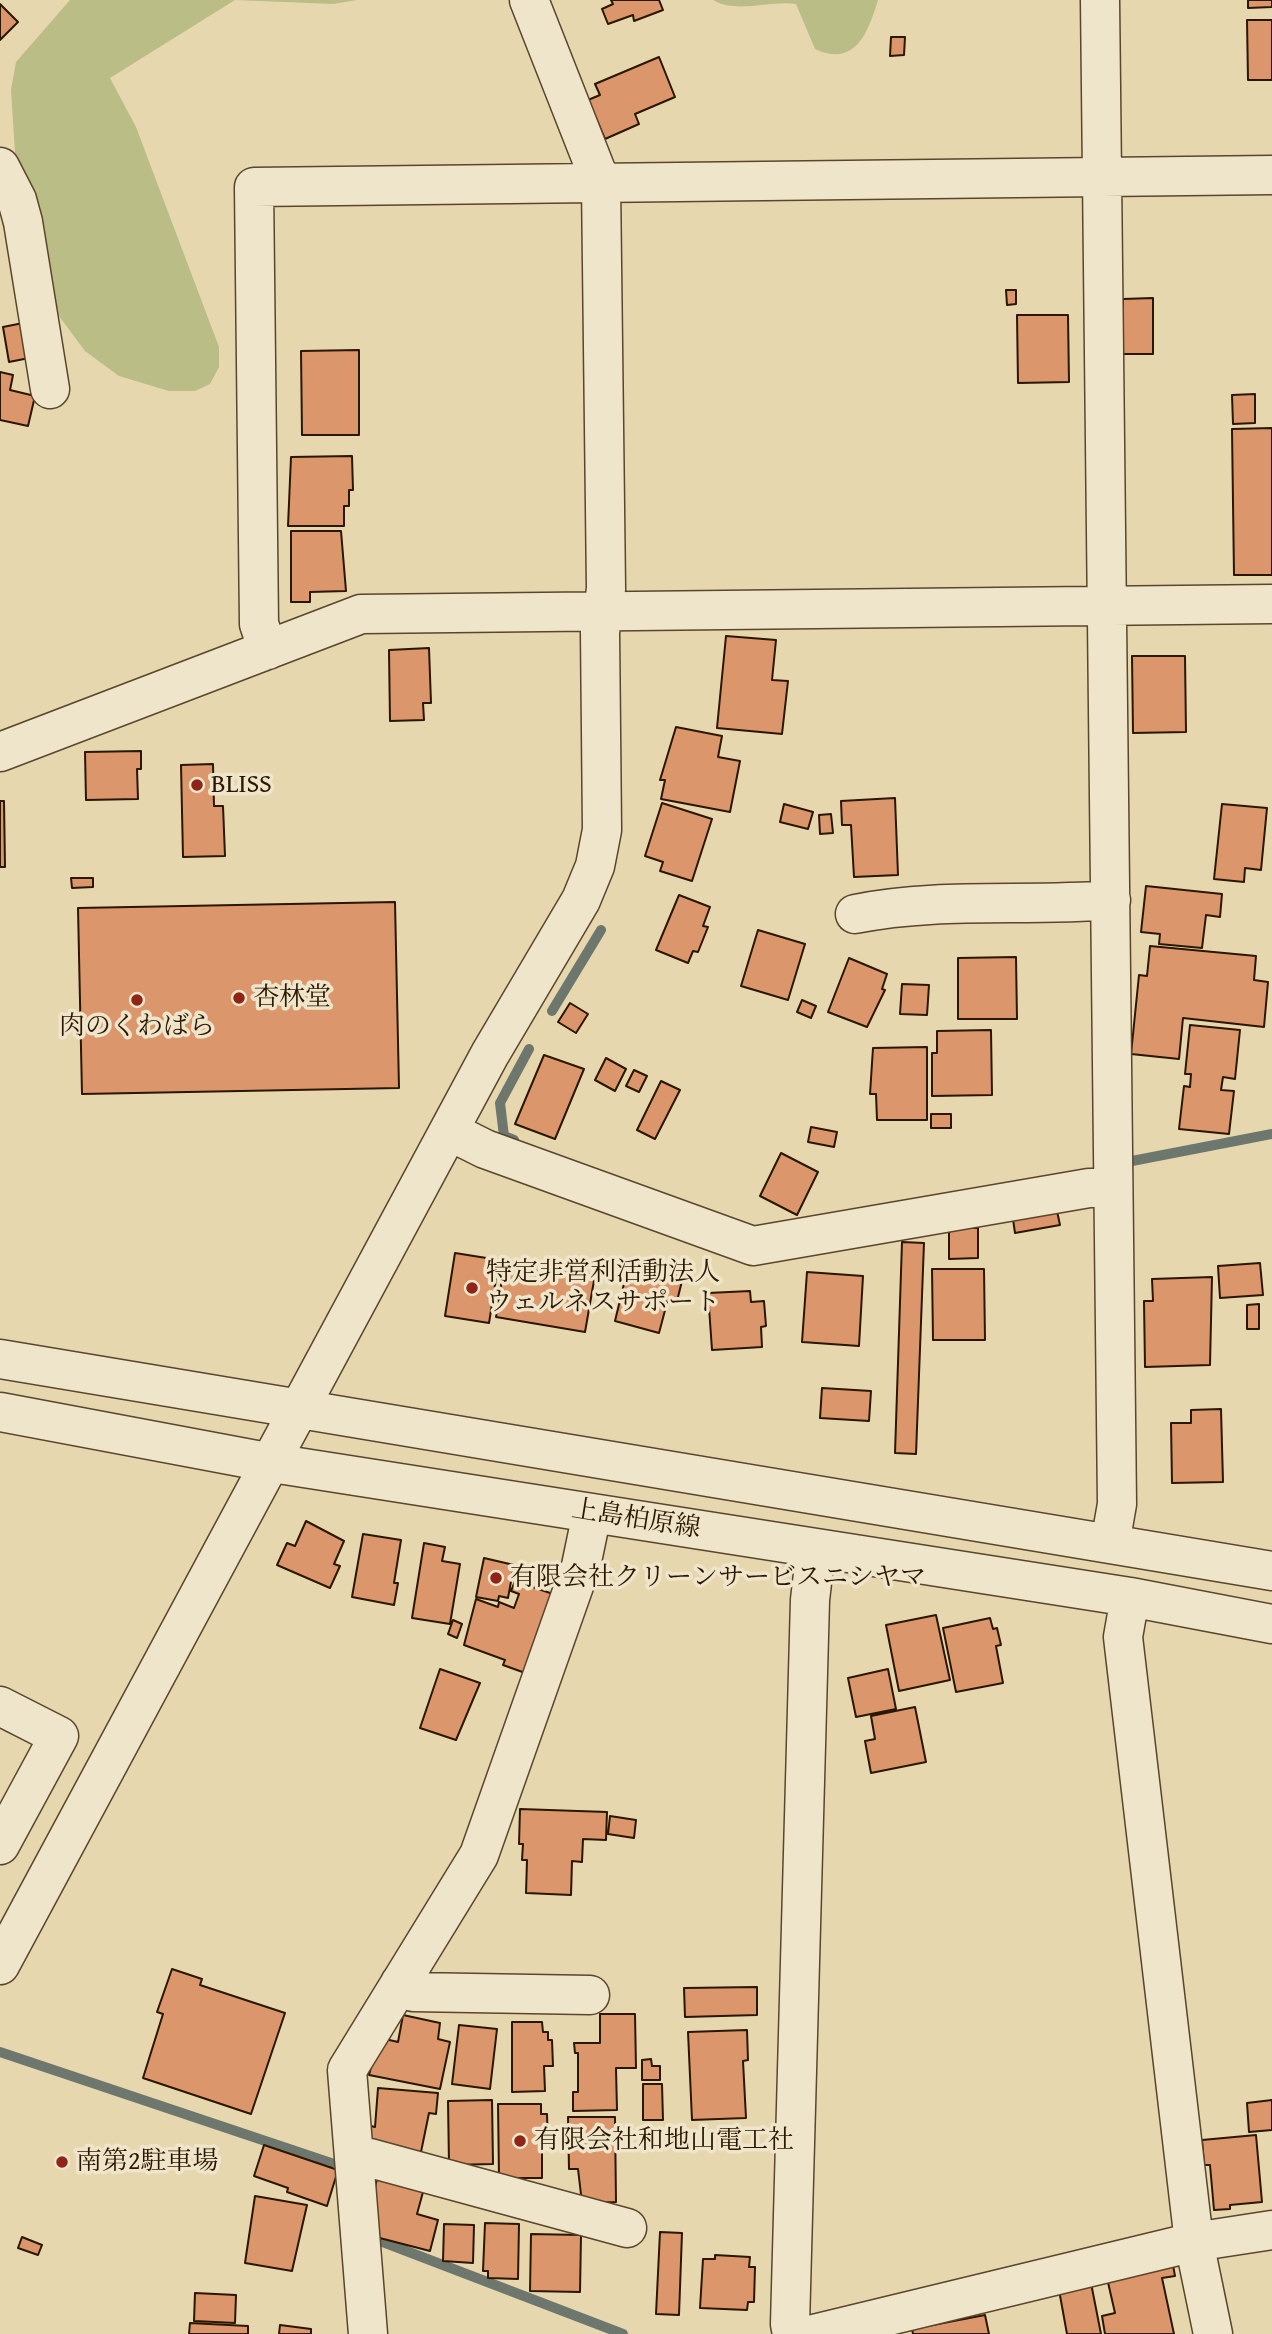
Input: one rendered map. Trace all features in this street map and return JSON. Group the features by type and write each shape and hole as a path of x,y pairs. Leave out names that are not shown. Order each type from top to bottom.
{"street":[{"path":"0,1965 490,1054 581,900 595,866 602,830 602,611 606,589 601,183 529,0"},
{"path":"1100,0 1118,1504 1110,1544"},
{"path":"0,167 17,200 23,222 50,389"},
{"path":"268,650 259,624 254,187 1272,175"},
{"path":"0,752 361,614 1272,604"},
{"path":"855,915 920,904 1051,905 1111,900"},
{"path":"449,1130 485,1149 753,1246 1089,1188 1113,1188"},
{"name":"上島柏原線","path":"0,1359 1272,1571"},
{"name":"上島柏原線","path":"0,1412 272,1463 1130,1597 1272,1624"},
{"path":"368,2334 347,2070 480,1855 581,1566 592,1513"},
{"path":"792,2334 790,2324 810,1600 816,1548"},
{"path":"1130,1597 1123,1637 1194,2242 1213,2334"},
{"path":"0,1706 59,1736 0,1845"},
{"path":"400,1983 414,1992 590,1995"},
{"path":"354,2159 370,2158 627,2228"},
{"path":"814,2334 1194,2242 1272,2230"}],"green space":[{"path":"70,0 235,0 110,78 136,127 219,347 219,367 210,384 195,391 169,391 119,376 85,351 59,316 48,290 15,152 11,90 16,62"},
{"path":"235,0 357,0 333,4"},
{"path":"713,0 878,0 870,24 858,44 850,51 829,54 815,49 796,4 732,6"}],"building":[{"path":"611,0 659,0 663,10 634,21 633,15 608,24 602,9 613,4"},
{"path":"1248,0 1272,0 1272,7 1248,8"},
{"path":"0,4 18,22 0,40"},
{"path":"1247,20 1272,20 1272,80 1248,80"},
{"path":"891,37 905,37 904,55 890,56"},
{"path":"659,57 675,97 635,114 639,124 605,139 588,100 600,95 595,84"},
{"path":"1006,290 1016,290 1016,304 1007,305"},
{"path":"1153,298 1153,354 1123,354 1123,299"},
{"path":"1017,315 1068,315 1069,382 1018,383"},
{"path":"28,322 34,357 9,362 3,327"},
{"path":"359,350 359,435 302,435 301,351"},
{"path":"0,372 13,375 10,390 35,396 28,426 0,420"},
{"path":"1255,394 1255,423 1233,424 1232,395"},
{"path":"1272,428 1272,575 1234,575 1232,429"},
{"path":"352,456 353,490 349,490 349,506 344,506 344,526 288,526 291,457"},
{"path":"291,531 341,531 346,591 310,592 310,602 291,602"},
{"path":"726,636 776,640 772,680 788,681 782,734 717,728"},
{"path":"429,648 431,703 423,703 424,720 390,721 389,650"},
{"path":"1132,656 1185,656 1186,732 1133,733"},
{"path":"676,727 722,736 718,757 740,761 730,812 661,799 665,780 660,780"},
{"path":"141,751 141,769 137,769 138,799 86,800 85,752"},
{"path":"213,764 214,806 223,806 225,856 183,857 181,765"},
{"path":"895,798 898,875 854,877 851,825 842,825 841,801"},
{"path":"0,801 4,801 5,867 0,867"},
{"path":"662,803 712,819 692,881 660,871 663,862 645,856"},
{"path":"784,804 813,812 808,829 780,822"},
{"path":"1222,804 1267,808 1261,870 1245,868 1244,882 1214,879"},
{"path":"831,814 833,833 820,834 819,815"},
{"path":"71,878 93,878 93,887 72,888"},
{"path":"1146,886 1222,894 1220,917 1206,915 1202,948 1159,944 1160,934 1141,932"},
{"path":"679,895 710,907 703,926 708,927 698,952 693,951 688,963 656,950"},
{"name":"杏林堂","path":"395,902 399,1088 82,1094 78,908"},
{"path":"758,930 805,944 788,1000 741,986"},
{"path":"1150,946 1256,956 1254,980 1268,982 1264,1027 1183,1018 1179,1059 1131,1054 1139,975 1147,976"},
{"path":"1016,957 1017,1019 958,1019 958,958"},
{"path":"849,958 887,974 882,989 885,990 867,1027 828,1012"},
{"path":"902,984 929,985 927,1015 900,1014"},
{"path":"802,1000 816,1006 811,1018 797,1012"},
{"path":"570,1003 588,1014 576,1033 558,1022"},
{"path":"1190,1025 1240,1030 1235,1079 1223,1077 1221,1090 1234,1091 1229,1134 1179,1129 1184,1086 1190,1087 1191,1074 1185,1074"},
{"path":"991,1030 992,1095 932,1096 932,1053 937,1053 937,1031"},
{"path":"927,1047 927,1120 877,1120 876,1094 870,1094 873,1048"},
{"path":"544,1055 584,1069 555,1139 515,1124"},
{"path":"606,1058 626,1069 615,1091 595,1080"},
{"path":"634,1070 647,1076 639,1092 626,1086"},
{"path":"661,1081 680,1090 655,1139 637,1130"},
{"path":"931,1114 951,1114 951,1128 931,1128"},
{"path":"811,1127 837,1132 834,1147 808,1142"},
{"path":"781,1153 818,1172 797,1215 760,1196"},
{"path":"1057,1211 1060,1225 1015,1233 1013,1219"},
{"path":"949,1228 978,1228 978,1258 949,1259"},
{"path":"902,1242 924,1243 916,1454 895,1453"},
{"path":"455,1253 499,1260 489,1323 445,1316"},
{"path":"505,1260 595,1275 585,1332 496,1317"},
{"path":"629,1263 683,1277 677,1301 668,1299 659,1333 615,1321"},
{"path":"1260,1263 1263,1295 1220,1298 1218,1266"},
{"path":"932,1269 984,1269 985,1340 933,1340"},
{"path":"807,1272 863,1276 859,1346 802,1342"},
{"path":"1212,1277 1210,1365 1145,1367 1144,1301 1153,1301 1152,1279"},
{"path":"750,1291 751,1302 764,1301 766,1326 761,1327 762,1347 712,1350 708,1293"},
{"path":"1259,1304 1259,1329 1247,1329 1247,1305"},
{"path":"822,1388 871,1391 869,1421 820,1418"},
{"path":"1221,1409 1223,1482 1172,1483 1171,1423 1191,1423 1191,1410"},
{"path":"306,1521 344,1541 334,1564 340,1566 330,1588 277,1565 287,1543 295,1546"},
{"path":"363,1534 401,1540 394,1583 398,1583 394,1605 352,1597"},
{"path":"424,1543 445,1547 442,1561 460,1564 450,1624 412,1618"},
{"path":"484,1558 514,1565 508,1598 499,1596 498,1601 476,1597"},
{"path":"515,1581 556,1595 528,1674 503,1665 505,1660 464,1645 476,1599 498,1607 499,1602 514,1608 519,1594 511,1591"},
{"path":"936,1615 950,1680 899,1691 886,1625"},
{"path":"990,1618 993,1629 997,1628 1001,1645 996,1646 1003,1683 956,1692 943,1628"},
{"path":"453,1620 462,1624 457,1638 448,1634"},
{"path":"440,1669 480,1683 456,1740 420,1728"},
{"path":"888,1669 896,1709 856,1717 848,1678"},
{"path":"915,1707 926,1762 871,1773 865,1741 875,1739 871,1716"},
{"path":"520,1809 607,1812 606,1840 583,1839 582,1862 572,1861 571,1895 526,1893 527,1860 522,1860 523,1844 519,1844"},
{"path":"610,1816 636,1820 634,1838 608,1834"},
{"path":"172,1969 202,1979 200,1985 285,2013 251,2114 143,2078 163,2014 157,2012"},
{"path":"757,1987 757,2015 685,2017 684,1988"},
{"path":"600,2014 635,2014 636,2068 616,2068 617,2110 573,2111 573,2092 578,2092 578,2053 575,2053 574,2043 600,2043"},
{"path":"403,2015 440,2023 438,2039 450,2042 440,2089 369,2075 373,2059 385,2039 398,2042"},
{"path":"512,2022 542,2022 543,2032 548,2032 548,2040 552,2040 553,2066 544,2066 545,2091 512,2092"},
{"path":"459,2025 497,2029 490,2089 452,2084"},
{"path":"747,2030 748,2060 743,2061 746,2118 692,2120 688,2032"},
{"path":"651,2059 652,2066 660,2066 660,2080 642,2080 642,2060"},
{"path":"643,2084 662,2084 663,2120 643,2120"},
{"path":"378,2088 438,2093 436,2114 429,2113 421,2152 369,2147 371,2126 375,2127"},
{"path":"492,2100 493,2164 449,2165 448,2101"},
{"path":"1272,2100 1272,2130 1249,2132 1247,2103"},
{"path":"498,2104 541,2104 541,2114 547,2114 548,2147 542,2147 542,2178 499,2178"},
{"path":"568,2117 615,2117 616,2202 582,2203 578,2169 569,2169"},
{"path":"1256,2135 1262,2202 1230,2205 1230,2209 1214,2210 1210,2165 1204,2165 1202,2140"},
{"path":"264,2145 338,2170 327,2206 287,2192 288,2188 254,2176"},
{"path":"377,2179 423,2192 417,2214 438,2220 430,2251 372,2236 370,2207"},
{"path":"255,2196 307,2205 292,2271 245,2263"},
{"path":"485,2223 519,2224 518,2279 488,2278 488,2271 483,2271"},
{"path":"444,2224 474,2225 473,2263 443,2261"},
{"path":"660,2232 682,2233 679,2315 656,2314"},
{"path":"531,2234 581,2235 580,2292 530,2291"},
{"path":"22,2237 42,2245 38,2255 18,2248"},
{"path":"715,2255 750,2257 749,2267 755,2267 754,2302 748,2302 747,2310 700,2308 703,2259 715,2259"},
{"path":"1173,2265 1175,2276 1162,2278 1174,2334 1105,2334 1102,2316 1115,2313 1107,2278"},
{"path":"1091,2283 1101,2334 1067,2334 1059,2290"},
{"path":"195,2293 236,2295 235,2323 194,2321"},
{"path":"985,2315 989,2334 913,2334 912,2329"},
{"path":"190,2323 248,2326 248,2334 189,2334"},
{"path":"280,2325 311,2329 311,2334 279,2334"}],"waterway":[{"path":"552,1011 601,930"},
{"path":"514,1140 504,1136 500,1103 529,1049"},
{"path":"1132,1161 1272,1134"},
{"path":"0,2052 331,2163"},
{"path":"375,2239 623,2334"}],"place":[{"name":"BLISS","path":"197,785"},
{"name":"杏林堂","path":"239,998"},
{"name":"肉のくわばら","path":"137,1000"},
{"name":"特定非営利活動法人 ウェルネスサポート","path":"472,1288"},
{"name":"有限会社クリーンサービスニシヤマ","path":"496,1578"},
{"name":"有限会社和地山電工社","path":"520,2141"},
{"name":"南第2駐車場","path":"62,2162"}]}
